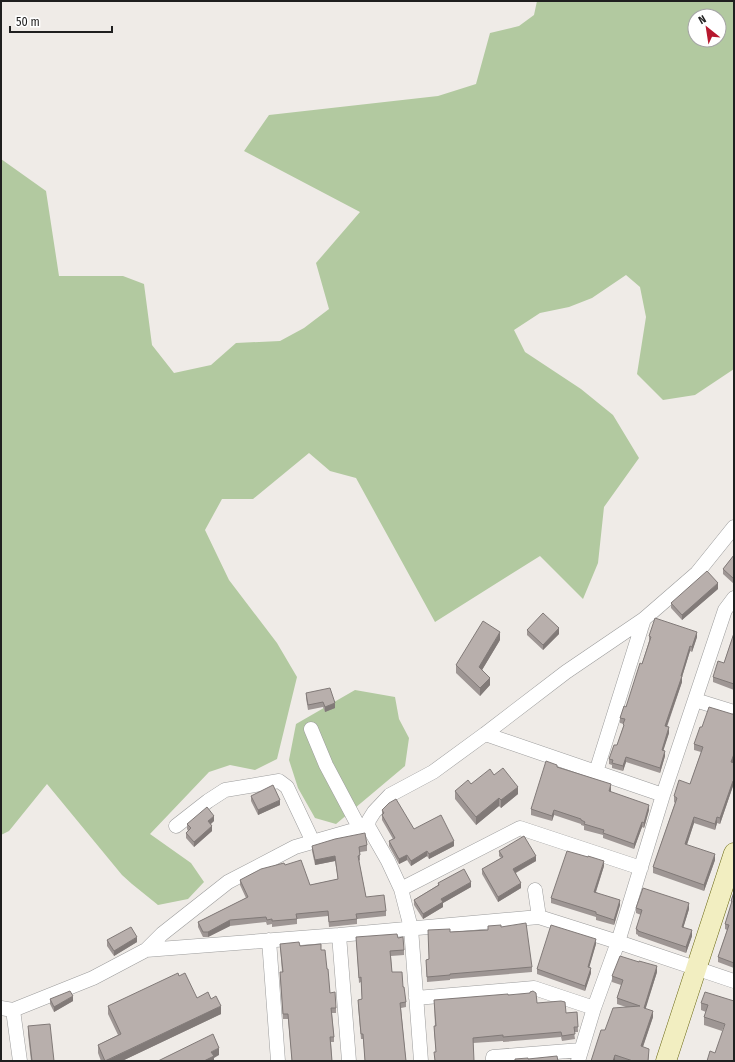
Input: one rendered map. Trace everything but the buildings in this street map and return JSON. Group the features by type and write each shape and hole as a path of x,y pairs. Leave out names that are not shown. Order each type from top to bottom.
{"street":[{"path":"20,1061 7,1009 93,978 146,950 162,934 228,882 295,847 364,828 374,812 390,795 433,772 566,672 644,619 697,573 734,527"},
{"path":"493,1061 493,1057 580,1055 594,1008 618,942 663,795 725,610 734,598"},
{"path":"596,772 644,619"},
{"path":"695,700 734,712"},
{"path":"311,729 326,765 364,828 388,860 401,890 411,928 421,1061"},
{"path":"485,734 663,795"},
{"path":"176,826 208,800 225,790 279,781 287,787 313,842"},
{"path":"401,890 520,828 641,868"},
{"path":"666,1061 734,853"},
{"path":"535,890 539,917"},
{"path":"146,950 339,935 539,917 734,981"},
{"path":"339,935 349,1061"},
{"path":"269,940 278,1061"},
{"path":"416,998 534,988 594,1008"}],"green space":[{"path":"537,1 734,1 734,369 695,395 663,400 637,374 646,317 640,287 626,275 592,298 569,307 540,313 514,330 525,352 581,389 613,415 639,458 604,507 598,563 583,599 540,556 435,622 356,478 330,471 309,453 253,499 222,499 205,530 229,580 277,643 297,677 277,759 255,770 230,765 209,772 150,834 191,863 204,882 188,899 158,905 122,875 47,784 9,831 1,835 1,159 46,191 59,276 123,276 144,284 152,345 174,373 211,365 236,343 280,341 304,328 329,309 316,263 360,212 244,151 269,115 438,96 476,84 490,33 519,26 534,15"},
{"path":"355,690 395,697 399,719 409,738 405,766 336,824 315,818 298,788 289,760 296,724"}]}
